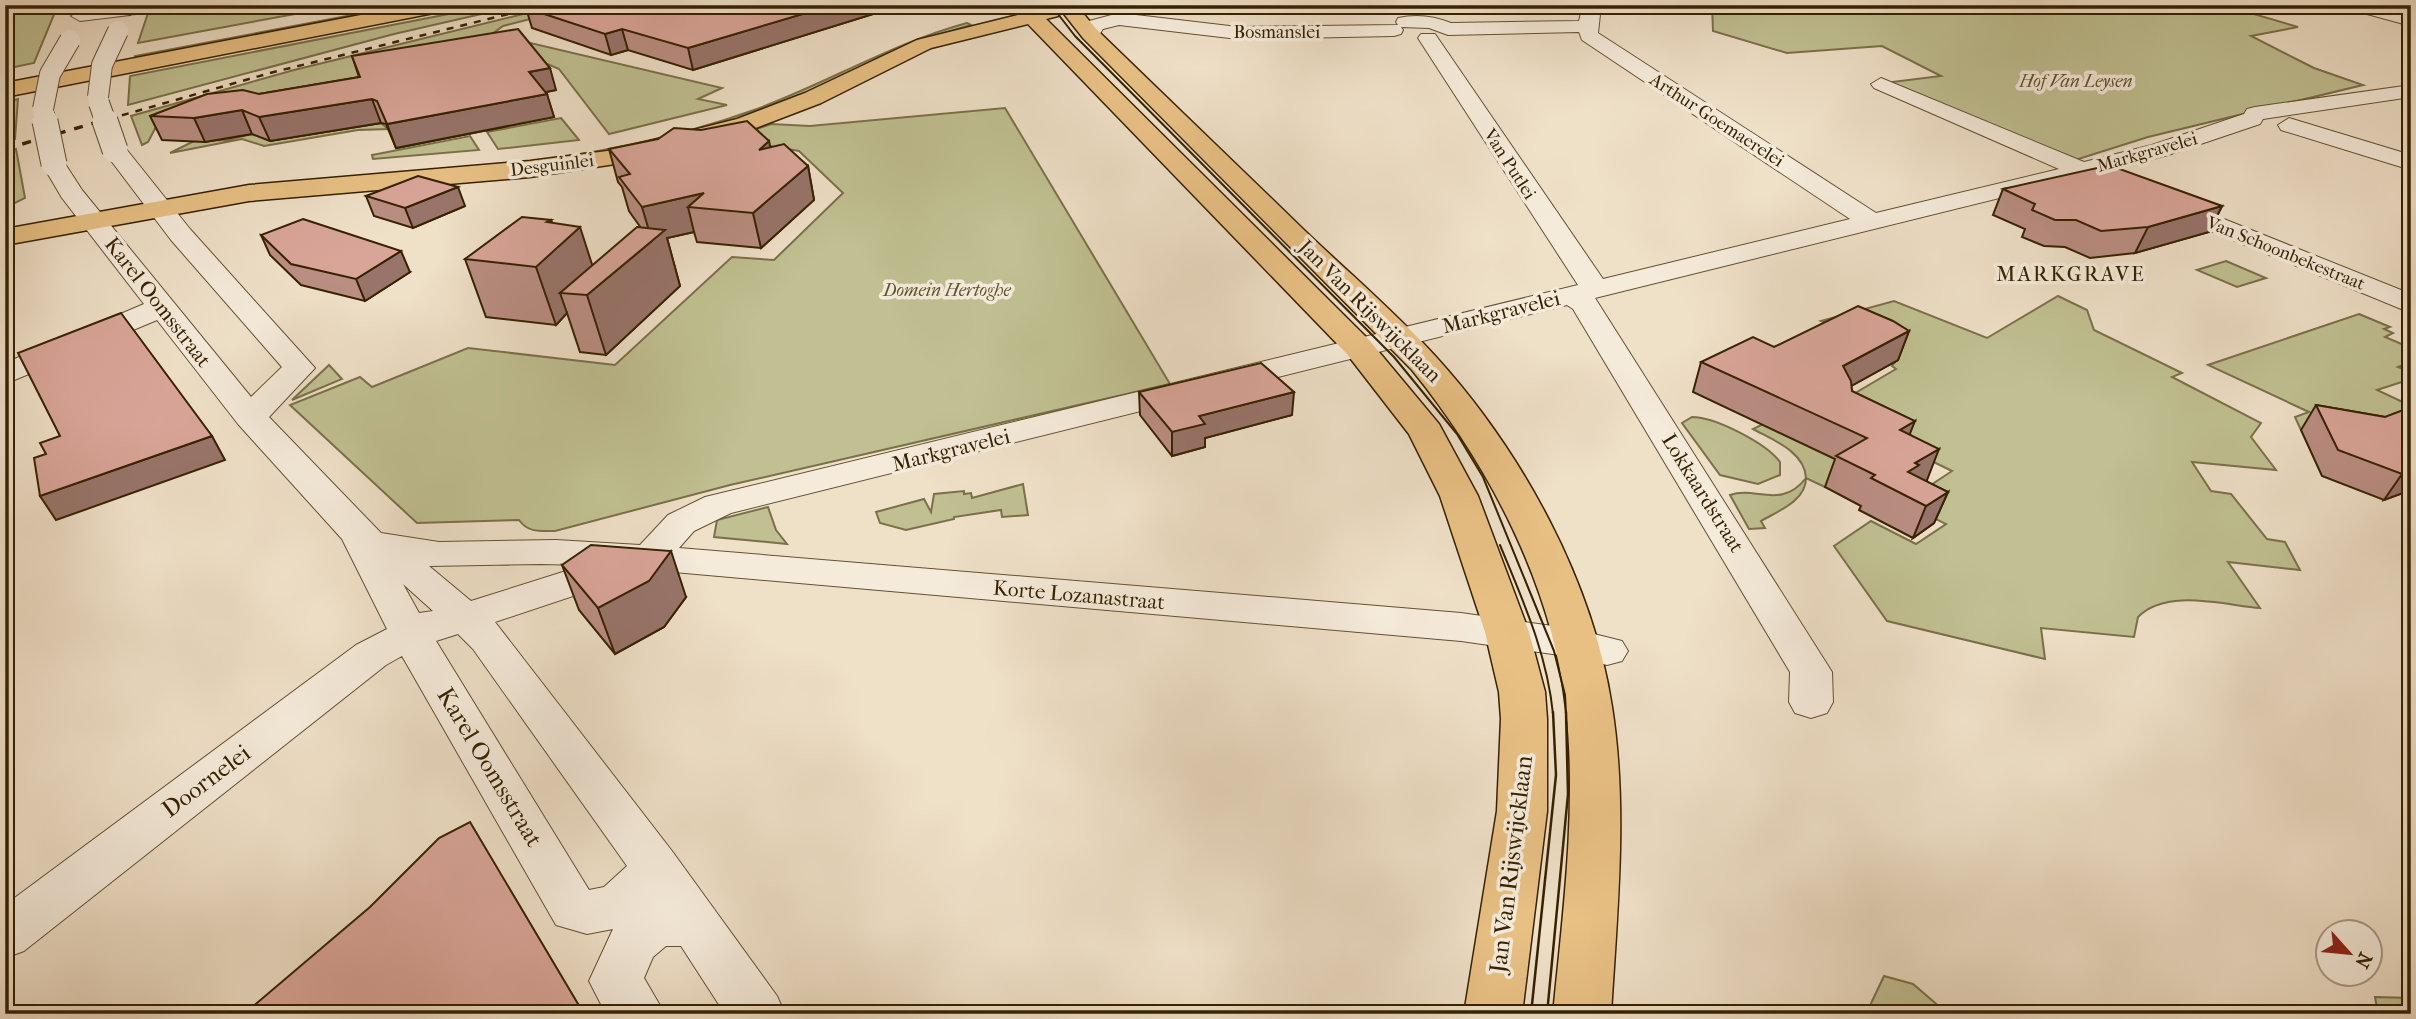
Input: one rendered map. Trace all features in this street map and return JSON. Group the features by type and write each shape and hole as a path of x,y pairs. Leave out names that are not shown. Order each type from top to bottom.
{"main road":[{"path":"123,16 167,5"},
{"path":"5,72 363,5"},
{"path":"5,77 385,5"},
{"path":"5,90 444,5"},
{"name":"Desguinlei","path":"5,222 87,212 263,178 533,155 631,139 759,104 910,36 1070,6"},
{"name":"Jan Van Rijswijcklaan","path":"1070,6 1090,34 1400,337 1462,408 1509,483 1554,584 1591,647 1588,705 1595,786 1592,885 1582,1014"},
{"name":"Desguinlei","path":"152,200 541,168 663,147 769,116 902,53 968,31 1005,29 1031,14"},
{"name":"Jan Van Rijswijcklaan","path":"1031,14 1358,347 1426,432 1445,466 1507,632 1522,692 1525,765 1522,811 1493,1014"},
{"name":"Desguinlei","path":"5,237 87,212"}],"street":[{"path":"2355,5 2411,21"},
{"path":"83,11 123,16 102,65 98,97 104,124 115,150 152,200 299,369 250,417"},
{"name":"Karel Oomsstraat","path":"83,11 50,74 43,109 46,137 54,164 87,212 250,417 359,535 423,580 494,647 654,865 757,1014"},
{"path":"1090,34 1096,25 1119,12"},
{"name":"Bosmanslei","path":"1119,12 1238,33 1394,30 1403,35 1424,23"},
{"path":"1424,23 1590,16"},
{"name":"Arthur Goemaerelei","path":"1590,16 1589,36 1872,222"},
{"name":"Van Putlei","path":"1424,23 1583,292"},
{"name":"Markgravelei","path":"1881,84 2083,170"},
{"name":"Markgravelei","path":"411,635 460,614 633,556 681,523 718,505 2083,170 2211,133 2274,121 2324,105 2409,92"},
{"path":"2274,121 2411,163"},
{"path":"2083,170 2117,184"},
{"name":"Van Schoonbekestraat","path":"2141,194 2411,304"},
{"path":"2378,291 2411,281"},
{"name":"Lokkaardstraat","path":"1583,292 1584,304 1811,672 1811,702"},
{"path":"5,375 162,307"},
{"name":"Karel Oomsstraat","path":"359,535 394,548 419,553 487,553"},
{"name":"Karel Oomsstraat","path":"359,535 411,635 574,909 588,913 606,910 623,902 639,891 654,865"},
{"name":"Korte Lozanastraat","path":"487,553 556,551 633,556 1507,632"},
{"path":"1507,632 1591,647"},
{"name":"Doornelei","path":"5,935 361,663 411,635"},
{"path":"637,1014 616,981 632,942 646,930 662,923 679,922 697,927"}],"green space":[{"path":"5,5 58,5 34,63 5,69"},
{"path":"190,5 344,5 138,43 148,13"},
{"path":"405,5 425,5 134,60 135,56"},
{"path":"495,5 521,5 394,34 128,105 130,76"},
{"path":"560,5 584,5 503,26 492,34 722,88 698,99 727,105 609,134 559,69 543,62 157,125 148,142 142,145 131,116 294,70"},
{"name":"Hof Van Leysen","path":"1712,5 2223,5 2298,27 2251,36 2314,68 2363,85 2148,137 2069,162 1884,83 1941,76 1882,46 1787,53 1713,31"},
{"path":"967,23 971,25 905,45 790,101 737,122 591,156 498,166 628,145 723,121 912,42"},
{"path":"18,99 15,139 5,142 5,102"},
{"name":"Domein Hertoghe","path":"1005,108 1170,384 730,485 555,531 531,529 519,520 417,523 290,405 360,377 372,387 468,348 615,365 732,257 774,260 843,193 799,151 729,139 771,124 810,126"},
{"path":"561,118 579,140 498,149 487,132"},
{"path":"381,123 388,129 358,130 264,146 242,139 170,153 194,141 227,140 252,134 270,141"},
{"path":"470,136 479,150 373,159 372,155"},
{"path":"16,149 25,198 5,208 5,152"},
{"path":"2226,261 2266,278 2237,287 2197,270"},
{"path":"2058,296 2087,310 2094,330 2182,373 2172,377 2261,423 2251,437 2276,470 2192,462 2211,491 2231,494 2267,539 2285,542 2300,570 2228,562 2260,608 2196,600 2164,603 2150,608 2138,617 2134,637 2041,628 2045,659 1887,621 1834,546 1871,521 1916,544 1946,524 1904,503 1952,471 1864,428 1852,395 1896,369 1892,366 1896,361 1886,350 1821,321 1894,301 1987,338"},
{"path":"2359,314 2390,327 2384,329 2393,333 2385,337 2411,348 2411,362 2398,367 2411,372 2411,379 2377,390 2411,406 2411,426 2368,442 2301,430 2295,417 2309,412 2208,365"},
{"path":"329,365 342,379 292,400"},
{"path":"1692,417 1713,421 1752,439 1780,462 1780,475 1758,484 1720,475 1682,423"},
{"path":"1763,424 1854,468 1825,487 1806,478 1800,461 1794,454 1753,429"},
{"path":"1806,478 1805,486 1796,499 1761,521 1765,528 1749,529 1730,495 1787,493 1797,488"},
{"path":"1023,484 1028,515 1002,517 1001,510 954,517 906,530 880,523 876,512 924,499 931,512 934,494 964,491 964,494 971,493 972,498"},
{"path":"768,507 776,530 787,544 714,537 717,520"},
{"path":"1884,976 1913,984 1948,1014 1866,1014"},
{"path":"2375,997 2411,998 2411,1014 2378,1014"}],"building":[{"path":"537,5 833,5 688,48 622,29 605,34 526,8"},
{"path":"518,29 550,68 529,72 547,94 387,124 377,101 372,99 259,117 242,110 194,118 150,116 207,94 243,90 259,94 360,77 352,56"},
{"path":"747,121 769,141 759,150 784,144 808,166 753,213 688,207 704,193 642,207 619,177 630,174 609,149 658,139 674,128 701,130"},
{"path":"2097,168 2104,171 2117,168 2222,206 2148,227 2101,231 2076,220 2055,220 2032,210 2035,204 2003,189"},
{"path":"418,176 458,187 405,208 366,196"},
{"path":"522,217 580,227 536,267 465,259"},
{"path":"303,219 401,251 356,279 291,264 261,235"},
{"path":"637,227 665,230 587,295 560,293"},
{"path":"1858,306 1909,331 1843,366 1851,381 1852,391 1915,421 1900,430 1939,449 1915,463 1919,465 1908,472 1948,492 1926,506 1871,478 1875,475 1836,456 1867,438 1701,362 1753,337 1774,347"},
{"path":"121,313 212,436 40,496 34,458 46,454 40,443 60,436 18,353"},
{"path":"1261,363 1294,392 1199,416 1205,424 1172,432 1139,392"},
{"path":"2316,405 2385,417 2411,407 2411,471 2402,474 2338,450"},
{"path":"591,545 671,551 649,581 598,608 562,565"},
{"path":"470,822 584,1014 244,1014 370,907 439,838"}],"tram line":[{"path":"1051,5 1075,36 1394,357 1457,434 1483,477 1554,651 1565,695 1566,714"},
{"path":"1500,545 1540,648 1553,714"},
{"path":"1531,1014 1556,775 1553,712"},
{"path":"1547,1014 1568,794 1566,712"}],"railway":[{"path":"95,123 270,73 545,5"},
{"path":"5,149 101,121"}],"district":[{"name":"MARKGRAVE","path":"2071,274"}]}
